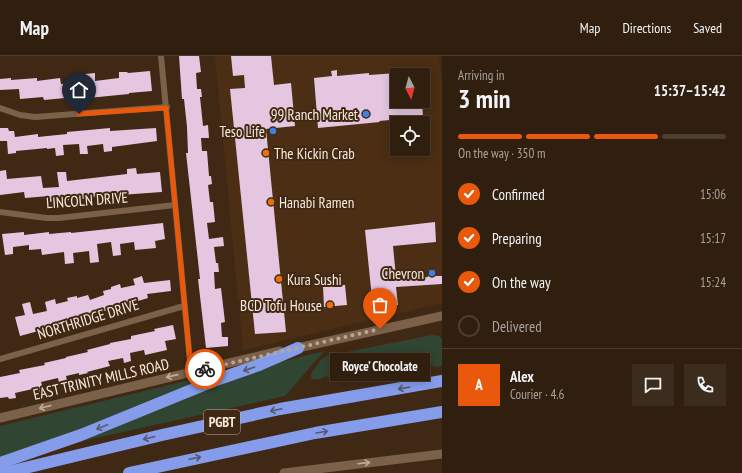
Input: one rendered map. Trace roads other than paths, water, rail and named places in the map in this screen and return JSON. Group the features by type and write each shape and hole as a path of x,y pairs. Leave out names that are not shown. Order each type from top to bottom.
{"highway":[{"path":"0,463 81,435 298,348"},
{"name":"PGBT","path":"4,473 162,435 280,409 442,381"},
{"name":"PGBT","path":"129,473 315,433 442,412"}],"main road":[{"name":"EAST TRINITY MILLS ROAD","path":"0,418 191,372 442,316"},
{"path":"431,318 442,322"},
{"path":"284,473 442,454"}],"street":[{"path":"161,56 191,372"},
{"path":"0,108 20,115 35,117 166,108"},
{"name":"LINCOLN DRIVE","path":"0,212 46,218 59,218 175,205"},
{"name":"NORTHRIDGE DRIVE","path":"0,359 184,306"}],"place":[{"name":"99 Ranch Market","path":"366,114"},
{"name":"Teso Life","path":"273,131"},
{"name":"The Kickin Crab","path":"266,153"},
{"name":"Hanabi Ramen","path":"271,202"},
{"name":"Chevron","path":"432,273"},
{"name":"Kura Sushi","path":"279,279"},
{"name":"BCD Tofu House","path":"330,305"},
{"name":"Royce’ Chocolate","path":"380,329"}]}
